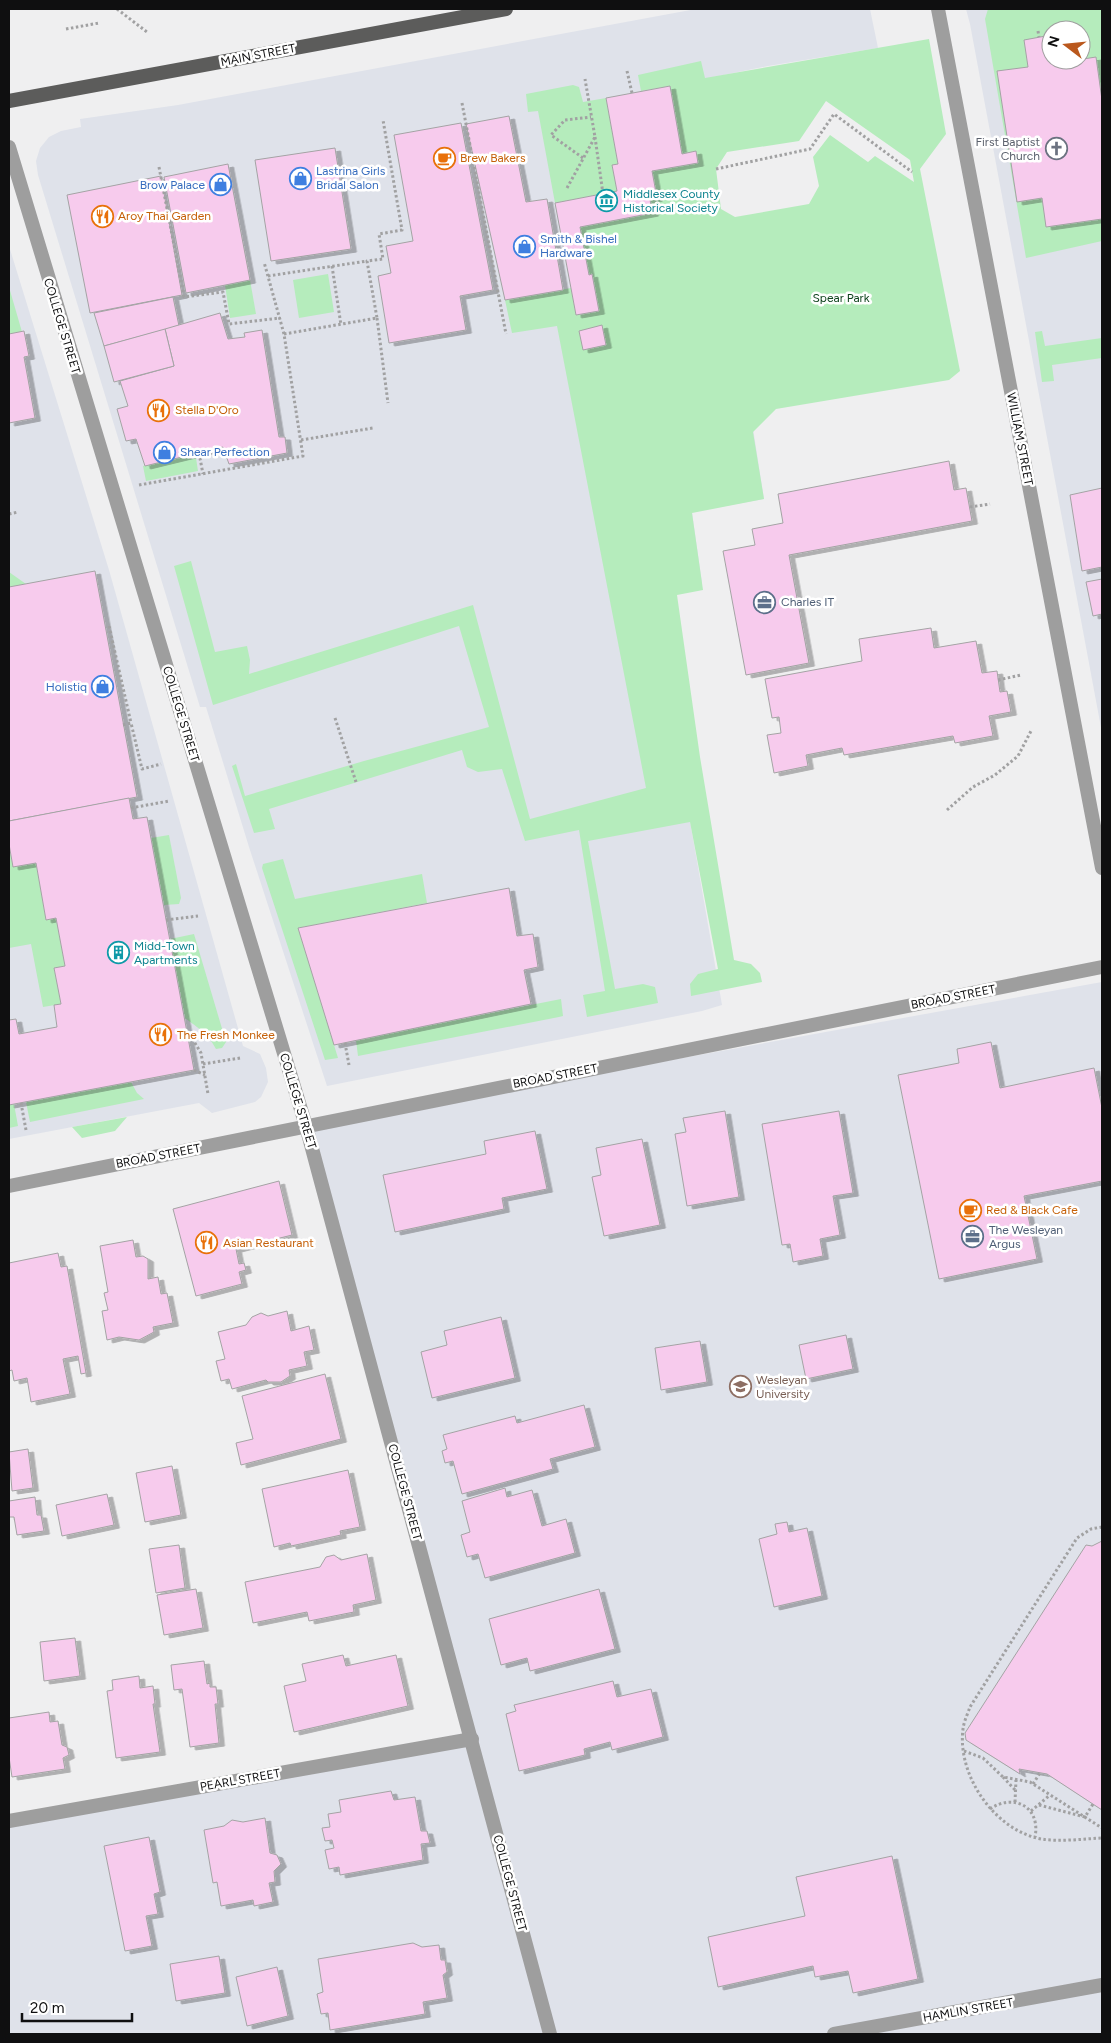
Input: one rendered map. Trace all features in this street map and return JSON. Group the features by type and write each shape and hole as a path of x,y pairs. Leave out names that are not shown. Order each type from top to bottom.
{"main road":[{"name":"MAIN STREET","path":"9,101 506,9"}],"street":[{"name":"WILLIAM STREET","path":"938,9 1102,868"},
{"name":"COLLEGE STREET","path":"9,148 306,1126 550,2034"},
{"name":"BROAD STREET","path":"9,1186 1102,967"},
{"name":"PEARL STREET","path":"9,1821 472,1739"},
{"name":"HAMLIN STREET","path":"834,2034 1102,1985"}],"path":[{"path":"116,9 147,32"},
{"path":"66,29 99,24"},
{"path":"1038,31 1039,37"},
{"path":"626,71 632,93"},
{"path":"585,79 603,194"},
{"path":"462,103 506,334"},
{"path":"716,169 810,149 834,114 912,172"},
{"path":"583,158 551,135 565,120 591,117"},
{"path":"268,276 383,259 379,234 402,230 383,120"},
{"path":"567,188 594,137"},
{"path":"159,167 184,297 223,292 229,324 280,318"},
{"path":"367,261 377,318 388,404"},
{"path":"139,485 303,456 284,334 264,262"},
{"path":"332,266 341,324"},
{"path":"284,334 377,318"},
{"path":"301,440 373,428"},
{"path":"199,453 203,474"},
{"path":"970,507 990,504"},
{"path":"9,514 18,512"},
{"path":"109,626 142,768 161,764"},
{"path":"998,680 1021,675"},
{"path":"118,698 125,697"},
{"path":"335,718 356,782"},
{"path":"123,725 131,723"},
{"path":"947,810 973,787 996,775 1018,756 1031,731"},
{"path":"132,808 169,801"},
{"path":"166,920 198,916"},
{"path":"187,1030 201,1053 208,1094"},
{"path":"345,1043 349,1065"},
{"path":"203,1064 240,1058"},
{"path":"194,1070 205,1075"},
{"path":"21,1103 26,1130"},
{"path":"1102,1527 1091,1529 1077,1538 970,1707 963,1728 964,1751 968,1768 978,1792 990,1809 1022,1832 1035,1837 1056,1840 1102,1838"},
{"path":"964,1751 983,1758 1016,1791"},
{"path":"1033,1784 1040,1773"},
{"path":"1003,1777 1033,1784 1102,1828"},
{"path":"1016,1780 1016,1802"},
{"path":"1031,1812 1050,1795"},
{"path":"990,1809 1006,1801 1016,1802 1031,1812 1037,1828 1035,1837"},
{"path":"1085,1817 1093,1804"},
{"path":"1039,1805 1085,1817"}],"shaded area":[{"path":"696,9 870,9 878,48 768,66 699,80 764,499 692,512 702,583 637,603 690,821 722,1005 702,1011 327,1086 249,847 206,707 200,707 38,175 36,161 40,148 49,137 61,131 81,127 80,119 178,105"},
{"path":"966,9 1102,9 1102,733 970,24"},
{"path":"9,246 109,570 243,1046 260,1054 266,1068 268,1082 261,1097 255,1102 212,1113 199,1103 9,1139"},
{"name":"Wesleyan University","path":"1102,982 1102,2034 9,2034 9,1821 472,1739 306,1126"}],"green space":[{"name":"First Baptist Church","path":"988,9 1102,9 1102,241 1026,258 985,19"},
{"name":"Spear Park","path":"929,39 946,134 920,169 960,371 949,380 776,409 753,432 764,499 692,513 703,590 677,595 700,757 734,960 751,964 760,973 762,982 691,996 690,984 698,974 718,969 690,822 588,841 615,989 643,984 655,987 658,1003 587,1017 583,995 605,991 579,830 525,841 502,769 478,772 467,767 462,750 269,809 275,829 254,833 232,766 236,764 245,796 489,727 459,626 213,705 174,566 191,561 215,652 247,646 250,660 249,674 473,605 530,819 646,788 557,326 512,333 505,300 571,288 576,315 599,311 592,274 589,275 580,227 653,213 650,200 657,198 652,171 698,162 696,151 682,154 670,86 641,91 638,75 701,61 705,78","holes":["826,101 910,160 914,182 875,156 868,162 830,135 813,157 819,186 809,204 735,217 721,209 716,169 727,152 799,141"]},
{"path":"573,85 579,87 583,102 606,98 618,164 612,165 617,191 555,203 538,111 528,112 526,94"},
{"path":"328,274 334,312 299,318 293,280"},
{"path":"250,280 256,314 230,318 225,285"},
{"path":"9,287 22,332 9,334"},
{"path":"1042,331 1045,346 1102,338 1102,358 1052,365 1054,381 1042,382 1035,332"},
{"path":"190,455 190,459 196,458 198,471 146,481 143,466"},
{"path":"9,572 26,584 9,587"},
{"path":"169,835 181,898 179,904 164,905 151,838"},
{"path":"9,844 13,867 36,863 46,920 56,918 65,966 54,968 61,1004 43,1007 31,944 9,948"},
{"path":"283,859 295,899 422,874 427,903 298,928 338,1058 325,1060 262,868 263,864"},
{"path":"194,934 226,1042 222,1048 216,1049 199,1028 185,1018 170,939"},
{"path":"561,999 563,1016 358,1056 356,1040"},
{"path":"131,1082 137,1093 144,1099 30,1122 26,1102"},
{"path":"14,1104 18,1126 9,1128 9,1105"},
{"path":"127,1117 115,1131 82,1138 72,1127"}],"building":[{"name":"First Baptist Church","path":"1041,37 1041,70 1091,70 1091,58 1096,57 1102,100 1102,219 1046,227 1042,198 1017,202 997,71 1028,67 1024,40"},
{"name":"Middlesex County Historical Society","path":"670,86 682,154 696,151 698,163 652,171 657,198 650,200 653,213 580,227 589,275 592,274 599,311 576,315 555,203 617,191 612,165 618,164 606,98"},
{"name":"Smith & Bishel Hardware","path":"509,116 526,202 547,199 563,290 505,300 466,124"},
{"path":"461,123 493,290 460,296 466,330 389,343 378,276 391,273 386,246 413,241 394,135"},
{"path":"335,148 351,249 271,261 255,160"},
{"path":"228,164 250,280 186,293 164,177"},
{"path":"161,176 182,295 90,313 67,195"},
{"path":"173,297 179,326 104,346 94,313"},
{"path":"220,313 228,339 245,337 244,333 262,330 279,437 285,437 287,453 229,464 223,447 145,466 136,439 126,441 117,409 128,406 120,381 174,366 165,329"},
{"path":"602,325 606,345 583,350 579,331"},
{"path":"165,329 174,366 114,382 104,346"},
{"path":"24,331 29,356 24,357 35,418 9,423 9,334"},
{"name":"Charles IT","path":"949,461 954,490 966,488 972,521 789,555 809,663 746,675 723,551 755,545 752,529 783,523 778,494"},
{"path":"1102,488 1102,567 1082,571 1070,495"},
{"path":"95,571 137,797 9,821 9,587"},
{"path":"1102,579 1102,614 1093,616 1086,582"},
{"path":"931,628 934,648 976,641 982,673 997,671 1000,692 1007,691 1011,712 989,716 993,736 955,743 953,736 844,755 842,748 806,755 808,766 774,773 767,735 781,733 779,717 772,718 765,679 862,661 859,639"},
{"name":"Midd-Town Apartments","path":"129,798 133,819 147,817 194,1070 9,1105 9,1020 16,1019 19,1034 57,1027 54,1005 61,1004 54,968 65,966 56,918 46,920 36,863 13,867 9,844 9,821"},
{"path":"509,888 517,936 533,934 538,967 524,970 531,1004 334,1045 298,928"},
{"path":"991,1042 1000,1088 1094,1068 1102,1108 1102,1181 1024,1196 1037,1259 939,1279 898,1075 959,1063 957,1049"},
{"path":"725,1111 739,1197 687,1206 675,1134 686,1132 683,1118"},
{"path":"839,1111 853,1193 833,1196 840,1235 820,1239 823,1256 793,1262 790,1244 782,1245 762,1124"},
{"path":"535,1131 547,1189 502,1198 504,1209 395,1232 383,1175 486,1154 484,1141"},
{"path":"642,1139 660,1225 604,1236 592,1177 601,1175 596,1148"},
{"path":"279,1181 292,1235 236,1249 239,1264 244,1263 246,1270 239,1272 242,1284 196,1296 173,1209"},
{"path":"133,1240 136,1257 143,1256 148,1259 148,1279 158,1277 161,1294 167,1293 173,1323 153,1327 154,1332 139,1340 119,1337 107,1340 102,1311 108,1310 104,1293 108,1292 100,1246"},
{"path":"58,1253 61,1267 67,1266 86,1373 81,1374 78,1356 63,1359 70,1394 31,1402 27,1378 14,1381 12,1370 9,1371 9,1263"},
{"path":"287,1311 291,1331 309,1326 314,1350 304,1352 307,1366 289,1370 290,1376 281,1382 268,1382 266,1380 232,1389 229,1379 221,1381 216,1361 225,1359 218,1332 246,1325 252,1317 261,1313 268,1316"},
{"path":"501,1317 515,1378 432,1398 421,1352 447,1345 444,1331"},
{"path":"846,1335 853,1369 806,1379 799,1345"},
{"path":"700,1341 707,1382 661,1390 655,1348"},
{"path":"325,1374 341,1439 241,1465 236,1443 253,1439 242,1396"},
{"path":"584,1405 595,1447 550,1459 553,1469 462,1494 453,1461 445,1463 442,1451 447,1449 443,1435 515,1416 517,1423"},
{"path":"28,1449 33,1488 12,1491 9,1452"},
{"path":"172,1466 181,1515 145,1522 136,1473"},
{"path":"348,1470 360,1527 340,1531 341,1535 291,1546 290,1543 274,1547 262,1489"},
{"path":"505,1488 507,1497 532,1490 542,1526 566,1519 575,1553 485,1578 478,1554 467,1557 461,1535 470,1532 462,1501"},
{"path":"107,1494 114,1525 62,1536 56,1505"},
{"path":"35,1497 37,1515 41,1515 44,1531 17,1535 14,1517 9,1517 9,1501"},
{"path":"787,1522 789,1532 807,1528 822,1596 774,1607 759,1539 777,1534 775,1524"},
{"path":"1102,1541 1102,1810 1047,1774 1019,1769 1020,1774 966,1740 965,1733 1086,1545 1092,1546"},
{"path":"179,1545 185,1588 156,1593 149,1549"},
{"path":"367,1554 376,1600 353,1605 354,1612 309,1621 307,1612 253,1623 245,1582 320,1567 326,1557 334,1555 341,1560"},
{"path":"196,1589 203,1628 164,1635 157,1595"},
{"path":"599,1589 615,1649 530,1671 527,1658 501,1665 489,1619"},
{"path":"75,1638 80,1676 44,1681 40,1642"},
{"path":"343,1655 346,1666 396,1655 408,1706 294,1732 284,1686 306,1681 302,1664"},
{"path":"204,1661 207,1684 210,1683 210,1687 216,1687 218,1704 215,1704 219,1743 190,1747 182,1689 174,1690 171,1665"},
{"path":"139,1676 140,1688 153,1686 155,1704 153,1704 160,1752 116,1758 107,1691 113,1690 112,1680"},
{"path":"613,1681 617,1697 651,1689 663,1737 612,1750 610,1742 584,1749 585,1755 519,1771 506,1714 516,1711 514,1705"},
{"path":"49,1712 50,1722 58,1721 62,1745 67,1747 69,1755 63,1758 65,1769 12,1777 9,1757 9,1718"},
{"path":"391,1791 394,1800 415,1797 421,1831 427,1831 430,1843 421,1844 423,1860 340,1875 339,1867 329,1869 325,1850 334,1848 332,1840 325,1841 322,1828 330,1827 328,1814 341,1812 339,1800"},
{"path":"265,1818 270,1853 277,1855 281,1864 274,1871 275,1882 269,1883 273,1902 254,1906 253,1900 221,1906 217,1882 213,1883 204,1830 224,1826 232,1820 243,1822"},
{"path":"149,1837 160,1892 154,1894 158,1914 146,1916 152,1946 125,1951 104,1846"},
{"path":"892,1856 918,1979 853,1993 848,1971 815,1977 813,1966 718,1987 708,1937 805,1916 796,1877"},
{"path":"413,1943 422,1947 439,1945 441,1960 445,1960 447,1972 443,1975 447,1998 423,2002 425,2014 330,2030 328,2013 321,2014 317,1994 323,1992 318,1959"},
{"path":"219,1956 225,1993 176,2001 170,1964"},
{"path":"277,1967 288,2016 247,2026 236,1977"}],"place":[{"name":"First Baptist Church","path":"1056,149"},
{"name":"Brew Bakers","path":"444,158"},
{"name":"Lastrina Girls Bridal Salon","path":"300,178"},
{"name":"Brow Palace","path":"221,185"},
{"name":"Middlesex County Historical Society","path":"607,201"},
{"name":"Aroy Thai Garden","path":"102,216"},
{"name":"Smith & Bishel Hardware","path":"524,246"},
{"name":"Stella D'Oro","path":"159,410"},
{"name":"Shear Perfection","path":"164,452"},
{"name":"Charles IT","path":"765,602"},
{"name":"Holistiq","path":"103,687"},
{"name":"Midd-Town Apartments","path":"118,953"},
{"name":"The Fresh Monkee","path":"161,1035"},
{"name":"Red & Black Cafe","path":"970,1210"},
{"name":"The Wesleyan Argus","path":"973,1237"},
{"name":"Asian Restaurant","path":"207,1243"},
{"name":"Wesleyan University","path":"740,1387"}]}
